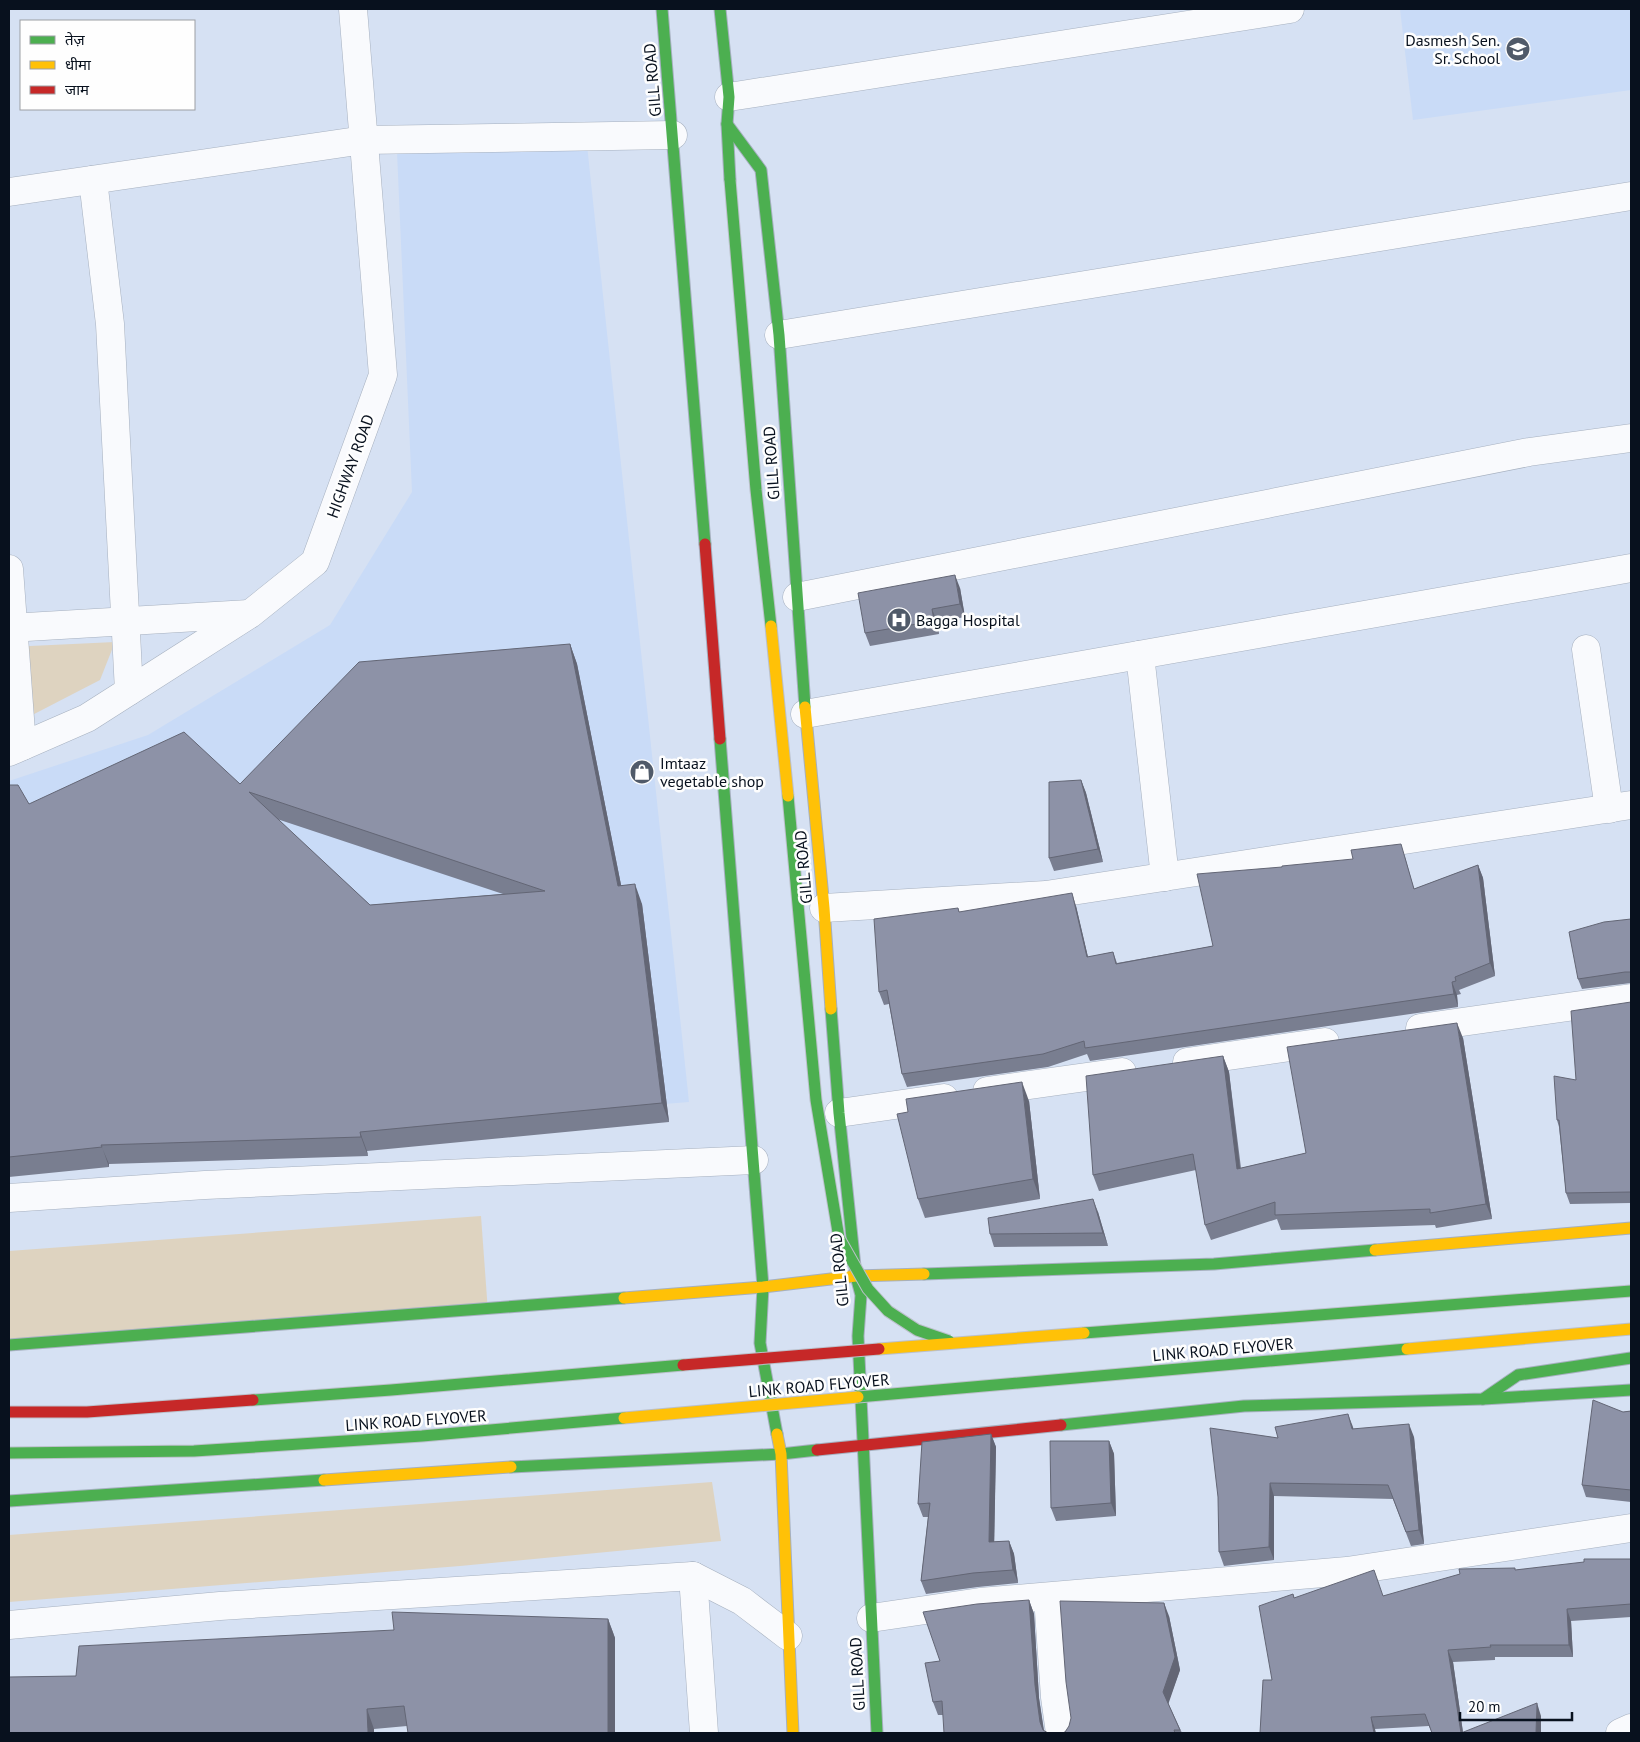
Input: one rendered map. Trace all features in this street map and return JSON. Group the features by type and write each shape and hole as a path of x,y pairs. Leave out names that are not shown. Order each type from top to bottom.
{"main road":[{"name":"GILL ROAD","path":"662,9 754,1160 763,1287 760,1343 781,1454 793,1733"},
{"path":"720,9 729,97 727,124 730,180 756,490 778,692 816,1100 839,1238 868,1289 888,1311 917,1330 956,1343"},
{"name":"GILL ROAD","path":"727,124 761,170 779,335 806,714 824,908 839,1114 856,1276 861,1295 858,1336 877,1733"},
{"path":"9,1345 763,1287 856,1276 1214,1264 1631,1228"},
{"name":"LINK ROAD FLYOVER","path":"9,1412 87,1412 381,1391 956,1343 1631,1291"},
{"name":"LINK ROAD FLYOVER","path":"9,1453 194,1451 422,1436 1631,1329"},
{"path":"1483,1399 1518,1375 1631,1358"},
{"path":"9,1501 537,1465 781,1454 1244,1406 1483,1399 1631,1390"}],"street":[{"name":"HIGHWAY ROAD","path":"15,749 87,718 250,614 315,562 383,375 353,9"},
{"path":"729,97 1290,9"},
{"path":"9,192 364,140 673,136"},
{"path":"93,180 110,324 129,691"},
{"path":"779,335 1631,196"},
{"path":"797,597 1530,452 1631,438"},
{"path":"806,714 1631,568"},
{"path":"9,569 15,749"},
{"path":"11,627 250,614"},
{"path":"824,908 1046,896 1620,807 1586,649"},
{"path":"1140,655 1165,877"},
{"path":"1397,1032 1631,998"},
{"path":"839,1114 1348,1039"},
{"path":"9,1198 204,1185 754,1160"},
{"path":"870,1618 980,1602 1347,1572 1631,1528"},
{"path":"9,1625 220,1606 693,1576 742,1601 788,1636"},
{"path":"693,1576 704,1733"},
{"path":"1048,1596 1055,1697 1060,1733"},
{"path":"1620,1733 1631,1728"}],"shaded area":[{"name":"Dasmesh Sen. Sr. School","path":"1400,9 1631,9 1631,90 1413,120"},
{"path":"587,145 689,1102 9,1157 9,781 148,735 330,625 412,492 397,152"},
{"path":"115,642 100,680 9,727 9,647"},
{"path":"481,1216 488,1312 9,1348 9,1251"},
{"path":"712,1482 721,1541 460,1566 9,1602 9,1535"}],"building":[{"path":"955,575 960,604 932,609 934,621 865,633 858,593"},
{"path":"570,644 618,886 635,884 662,1103 360,1132 361,1137 101,1145 102,1147 9,1157 9,785 18,785 29,804 184,732 240,784 359,662","holes":["249,792 545,891 370,905"]},
{"path":"1081,780 1098,849 1049,858 1049,782"},
{"path":"1401,844 1414,889 1478,865 1490,963 1455,977 1456,981 1452,982 1454,994 1085,1048 1084,1041 1043,1054 902,1074 887,990 879,992 874,919 958,908 959,912 1072,893 1087,957 1113,952 1116,964 1213,946 1197,874 1353,859 1351,850"},
{"path":"1631,919 1631,972 1578,979 1569,932 1604,922"},
{"path":"1631,1002 1631,1192 1566,1193 1559,1120 1557,1120 1554,1076 1576,1080 1571,1011"},
{"path":"1457,1023 1486,1204 1430,1213 1430,1209 1275,1215 1275,1202 1205,1225 1193,1154 1093,1175 1086,1076 1223,1056 1237,1169 1306,1153 1287,1047"},
{"path":"1022,1082 1033,1179 918,1199 897,1114 908,1112 906,1099"},
{"path":"1093,1199 1103,1233 990,1234 988,1218"},
{"path":"1593,1400 1623,1412 1631,1411 1631,1490 1582,1485"},
{"path":"1348,1414 1352,1429 1409,1424 1419,1530 1406,1532 1388,1485 1270,1483 1269,1547 1219,1552 1218,1497 1210,1428 1278,1438 1275,1427"},
{"path":"991,1434 989,1542 1009,1541 1013,1570 973,1573 921,1581 930,1503 918,1504 922,1442"},
{"path":"1050,1441 1109,1441 1111,1503 1051,1508"},
{"path":"1584,1559 1631,1559 1631,1604 1567,1609 1569,1645 1490,1645 1491,1647 1448,1650 1461,1733 1432,1733 1425,1714 1371,1717 1374,1733 1260,1733 1263,1680 1272,1680 1259,1606 1293,1594 1294,1598 1374,1570 1383,1596 1460,1574 1459,1569 1515,1568 1515,1570 1584,1562"},
{"path":"1029,1600 1035,1685 1040,1722 1043,1730 1048,1733 944,1733 942,1701 933,1702 925,1663 940,1661 923,1612 977,1604"},
{"path":"1060,1601 1164,1603 1175,1657 1163,1692 1180,1730 1174,1730 1175,1733 1062,1733 1069,1726 1071,1718 1066,1682"},
{"path":"392,1612 608,1619 608,1733 408,1733 404,1706 367,1709 368,1733 9,1733 9,1677 76,1676 79,1646 394,1630"},
{"path":"1537,1703 1536,1733 1461,1733"}],"traffic: fast":[{"path":"662,9 705,544"},
{"path":"720,9 729,97 727,124 730,180"},
{"path":"727,124 761,170 779,335 805,707"},
{"path":"730,180 756,490 771,626"},
{"path":"720,739 763,1287 760,1343 777,1434"},
{"path":"788,796 816,1100 839,1238 868,1289 888,1311 917,1330 949,1341"},
{"path":"831,1009 839,1113 856,1276 861,1295 858,1336 877,1733"},
{"path":"924,1274 1214,1264 1375,1250"},
{"path":"1084,1333 1631,1291"},
{"path":"9,1345 624,1298"},
{"path":"858,1397 1407,1349"},
{"path":"1483,1399 1518,1375 1631,1358"},
{"path":"253,1400 683,1365"},
{"path":"1061,1425 1244,1406 1483,1399 1631,1390"},
{"path":"9,1453 194,1451 422,1436 624,1418"},
{"path":"511,1467 781,1454 817,1450"},
{"path":"9,1501 324,1480"}],"traffic: slow":[{"path":"771,626 788,796"},
{"path":"805,707 824,908 831,1009"},
{"path":"1375,1250 1631,1228"},
{"path":"624,1298 763,1287 856,1276 924,1274"},
{"path":"1407,1349 1631,1329"},
{"path":"879,1349 1084,1333"},
{"path":"624,1418 858,1397"},
{"path":"777,1434 781,1454 793,1733"},
{"path":"324,1480 511,1467"}],"traffic: jam":[{"path":"705,544 720,739"},
{"path":"683,1365 879,1349"},
{"path":"9,1412 87,1412 253,1400"},
{"path":"817,1450 1061,1425"}],"place":[{"name":"Dasmesh Sen. Sr. School","path":"1518,49"},
{"name":"Bagga Hospital","path":"899,620"},
{"name":"Imtaaz vegetable shop","path":"642,772"}]}
